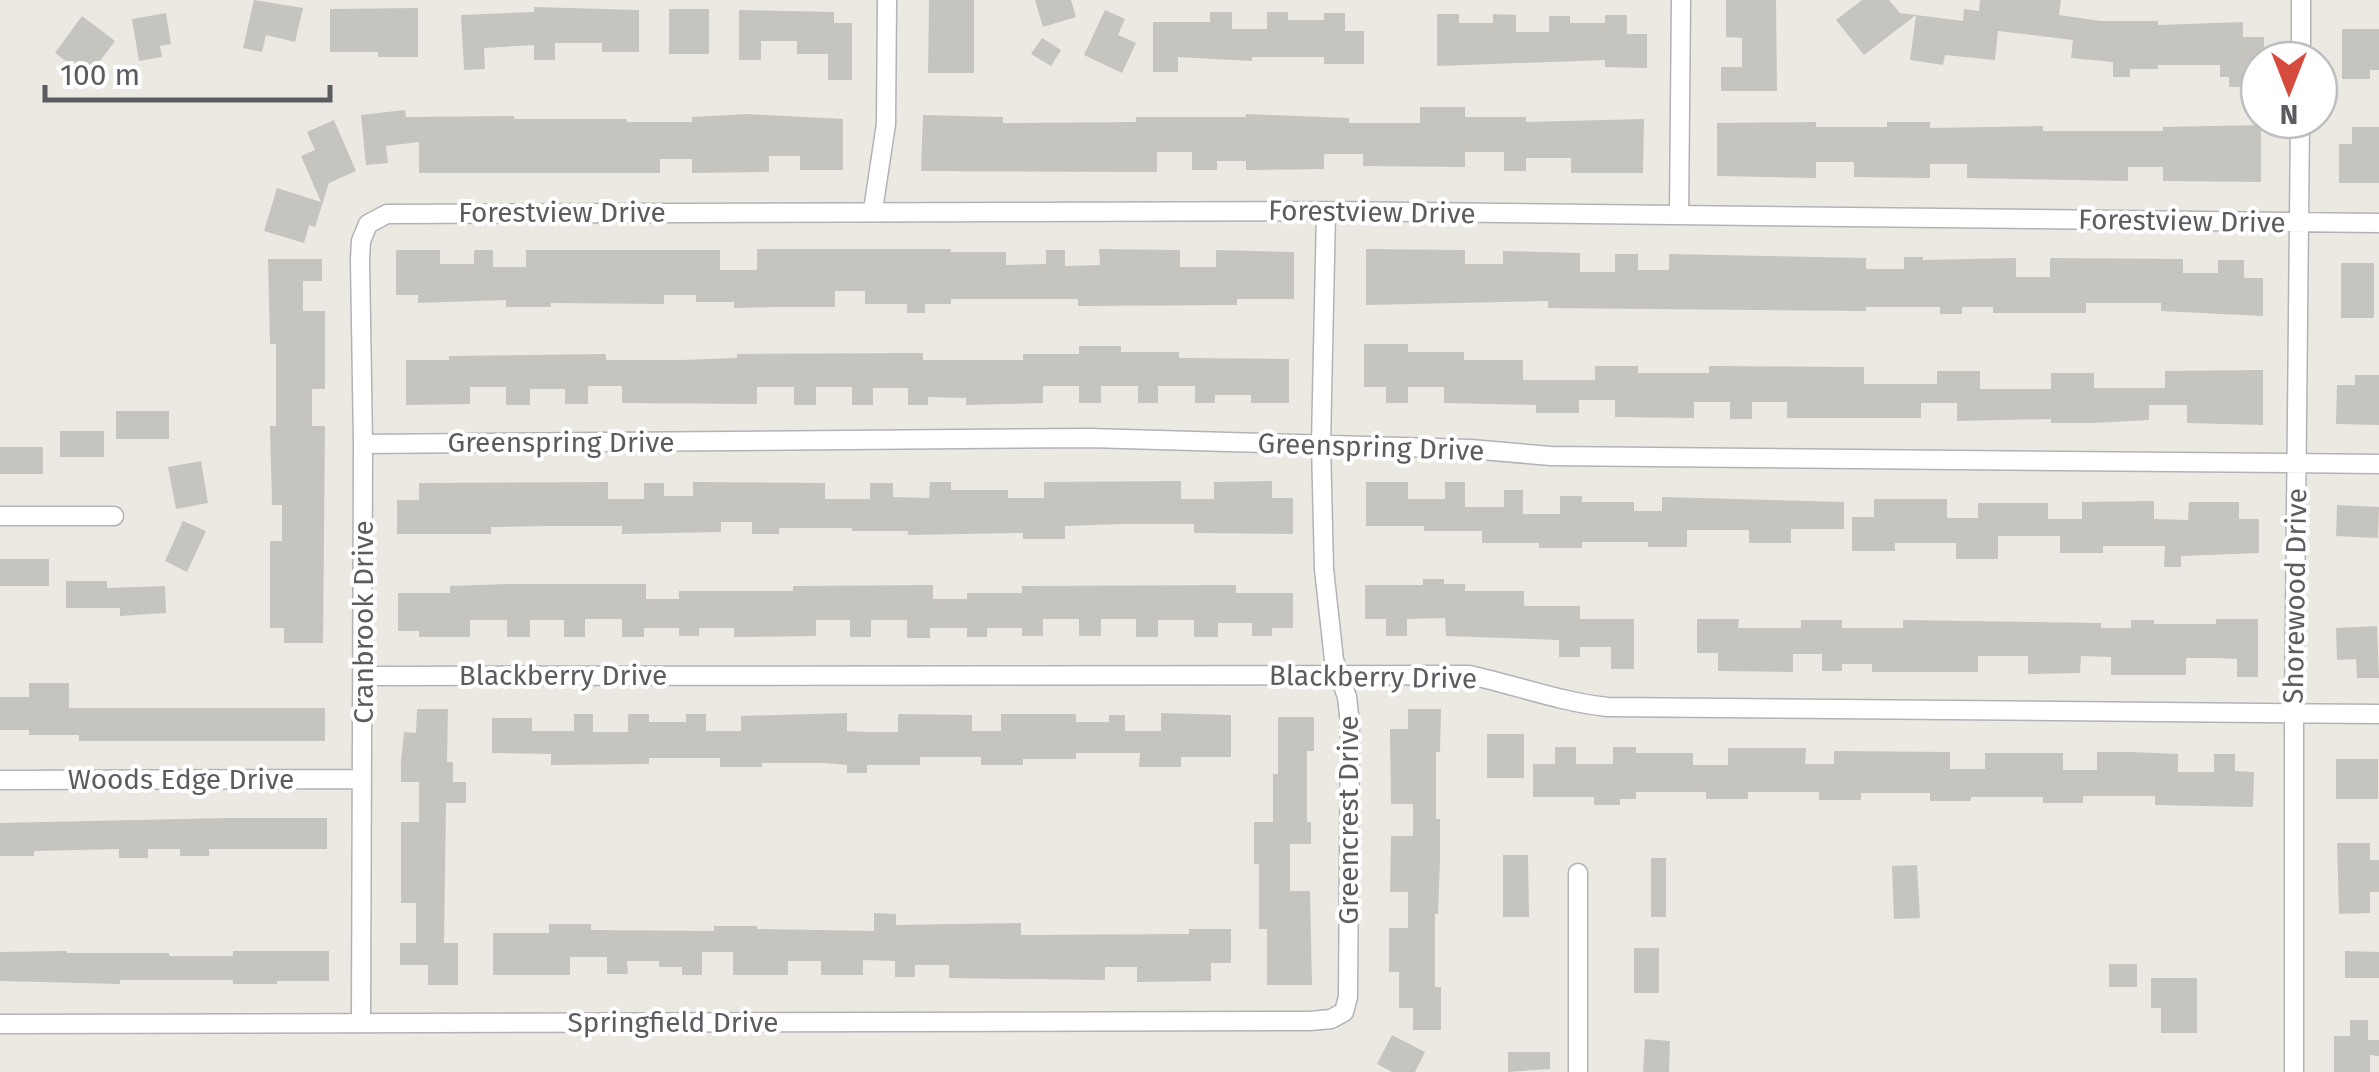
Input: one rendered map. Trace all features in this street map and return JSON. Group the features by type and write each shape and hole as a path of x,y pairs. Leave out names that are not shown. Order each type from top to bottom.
{"street":[{"path":"873,210 886,124 887,0"},
{"path":"1679,215 1681,0"},
{"path":"2300,40 2301,0"},
{"name":"Shorewood Drive","path":"2294,1072 2300,140"},
{"name":"Forestview Drive","path":"368,224 387,214 413,212 873,210 1326,210 2379,223"},
{"name":"Greencrest Drive","path":"1326,210 1321,444 1324,569 1337,675 1347,697 1350,724 1348,997 1344,1012"},
{"name":"Cranbrook Drive","path":"362,1022 360,260 368,224"},
{"name":"Greenspring Drive","path":"363,444 1088,438 1470,448 1551,456 2379,464"},
{"path":"0,516 114,516"},
{"name":"Blackberry Drive","path":"362,676 1469,675 1522,686 1567,703 1608,708 2379,714"},
{"name":"Woods Edge Drive","path":"0,780 362,779"},
{"path":"1578,873 1578,1072"},
{"name":"Springfield Drive","path":"0,1024 1310,1021 1331,1020 1344,1012"}],"building":[{"path":"254,0 303,8 295,42 266,35 262,52 243,48"},
{"path":"929,0 974,0 974,73 928,73"},
{"path":"1035,0 1071,0 1076,17 1043,27"},
{"path":"1726,0 1776,0 1777,91 1721,91 1721,67 1742,67 1742,38 1726,37"},
{"path":"1862,0 1889,0 1900,13 1916,15 1864,55 1836,20"},
{"path":"1980,0 2061,0 2059,15 2101,21 2158,21 2158,25 2243,22 2243,37 2264,40 2239,40 2239,87 2229,87 2229,77 2220,77 2220,65 2158,65 2158,69 2130,69 2130,77 2113,77 2113,62 2071,58 2073,40 1998,31 1995,60 1945,55 1943,65 1910,60 1916,15 1963,21 1964,9 1979,11"},
{"path":"534,7 639,10 639,52 602,52 602,43 555,43 555,60 534,60 534,45 484,48 485,69 464,70 461,15 534,12"},
{"path":"418,8 418,57 330,52 330,9"},
{"path":"669,9 709,9 709,54 669,54"},
{"path":"739,10 834,12 834,23 852,23 852,80 828,80 828,54 797,54 797,41 761,41 761,60 739,60"},
{"path":"1105,10 1125,19 1118,35 1136,43 1122,73 1084,55"},
{"path":"1210,12 1232,12 1232,29 1267,29 1267,12 1288,12 1288,20 1324,20 1324,13 1345,13 1345,31 1364,31 1364,64 1324,64 1324,57 1252,57 1252,61 1178,57 1178,72 1153,72 1153,22 1210,22"},
{"path":"166,13 171,44 160,46 162,57 139,61 132,19"},
{"path":"1437,14 1459,14 1459,23 1493,23 1493,14 1516,15 1516,32 1549,32 1549,16 1570,16 1570,23 1605,23 1605,15 1627,15 1627,34 1647,34 1647,68 1605,67 1605,60 1437,66"},
{"path":"82,16 115,41 88,77 55,53"},
{"path":"2342,29 2379,29 2379,70 2370,70 2370,79 2342,79"},
{"path":"1042,38 1061,50 1051,66 1031,54"},
{"path":"1420,107 1465,107 1465,117 1526,117 1526,122 1644,119 1643,173 1571,173 1571,158 1526,158 1526,171 1504,171 1504,152 1465,152 1465,167 1363,166 1363,154 1324,154 1324,169 1246,170 1246,161 1217,161 1217,170 1192,170 1192,152 1157,152 1157,172 921,171 923,115 1003,117 1003,123 1136,122 1136,117 1246,114 1349,118 1349,123 1420,123"},
{"path":"405,110 406,117 514,116 627,122 692,122 692,117 747,114 843,119 843,170 800,170 800,156 769,156 769,172 692,173 692,159 660,159 660,173 419,173 419,142 386,146 388,163 366,165 361,115"},
{"path":"334,120 356,171 329,183 315,227 309,225 304,243 264,231 277,188 321,202 301,156 315,150 307,132"},
{"path":"1816,122 1816,127 1887,127 1887,122 1930,122 1930,128 2043,126 2043,131 2163,131 2163,127 2239,125 2239,140 2261,140 2261,182 2163,181 2163,167 2128,167 2128,181 1967,178 1967,164 1930,164 1930,178 1854,177 1854,162 1816,162 1816,178 1717,176 1717,123"},
{"path":"2352,127 2379,127 2379,183 2339,183 2339,144 2352,144"},
{"path":"757,249 1006,252 1006,265 1046,264 1046,250 1065,250 1065,266 1100,265 1099,249 1180,250 1180,267 1216,267 1216,250 1294,252 1294,299 1237,299 1237,305 1078,306 1078,299 951,299 951,304 925,304 925,313 907,313 907,304 865,304 865,291 835,291 835,307 734,308 734,302 696,302 696,295 664,295 664,304 551,303 551,307 506,307 506,300 418,303 418,295 396,295 396,250 440,250 440,264 474,264 474,250 493,250 493,267 526,267 526,250 720,250 720,270 757,270"},
{"path":"1366,249 1465,250 1465,264 1503,264 1503,251 1580,253 1580,272 1615,272 1615,254 1638,254 1638,270 1669,270 1669,254 1866,258 1866,269 1904,269 1904,257 2016,258 2016,277 2050,277 2050,258 2183,259 2183,273 2218,273 2218,260 2244,260 2244,278 2263,278 2263,316 2161,311 2161,303 2086,303 2086,313 1993,313 1993,307 1962,307 1962,314 1940,314 1940,307 1866,307 1866,311 1548,308 1548,301 1366,305"},
{"path":"268,259 322,259 322,281 303,281 303,311 325,311 325,389 312,389 312,426 325,426 323,643 284,643 284,628 270,628 270,541 282,541 282,505 272,505 270,426 276,426 276,344 270,344"},
{"path":"2341,263 2374,263 2374,318 2341,318"},
{"path":"1364,344 1408,344 1408,352 1464,352 1464,360 1523,360 1523,380 1595,380 1595,366 1638,366 1638,373 1709,373 1709,366 1864,367 1864,384 1937,384 1937,371 1980,371 1980,389 2051,389 2051,373 2094,373 2094,388 2165,388 2165,371 2263,370 2263,425 2187,423 2187,405 2149,405 2149,420 2051,423 2051,419 1957,421 1957,403 1921,403 1921,418 1787,418 1787,402 1752,402 1752,419 1730,419 1730,402 1694,402 1694,418 1615,417 1615,400 1579,400 1579,413 1536,413 1536,405 1444,403 1444,387 1408,387 1408,403 1386,403 1386,387 1364,387"},
{"path":"1079,346 1121,346 1121,352 1179,352 1179,358 1289,359 1289,403 1251,403 1251,395 1215,395 1215,403 1195,403 1195,386 1158,386 1158,403 1138,403 1138,386 1101,386 1101,403 1079,403 1079,386 1043,386 1043,403 966,405 966,398 928,397 928,405 908,405 908,388 873,388 873,405 852,405 852,387 816,387 816,405 794,405 794,387 757,387 757,404 622,403 622,386 588,386 588,404 565,404 565,389 530,389 530,405 506,405 506,387 470,387 470,404 406,405 406,360 449,360 449,356 606,354 606,360 680,360 737,358 737,354 923,353 923,360 1023,360 1023,354 1079,354"},
{"path":"2355,375 2379,375 2379,425 2336,424 2337,385 2355,385"},
{"path":"116,411 169,411 169,439 116,439"},
{"path":"60,431 104,431 104,457 60,457"},
{"path":"0,447 43,447 43,474 0,474"},
{"path":"201,461 208,503 176,509 168,467"},
{"path":"1181,481 1181,499 1214,499 1214,482 1272,481 1272,498 1293,498 1293,534 1194,533 1194,524 1121,524 1065,526 1065,539 1023,539 1023,533 908,535 908,531 852,528 779,528 779,534 752,534 752,522 721,522 721,532 622,534 622,526 549,526 491,527 491,534 397,534 397,500 419,500 419,483 608,482 608,499 644,499 644,483 664,483 664,496 693,496 693,482 825,483 825,499 870,499 870,483 893,483 893,497 929,498 930,482 951,482 951,490 1008,490 1008,498 1044,498 1044,482"},
{"path":"1366,482 1408,482 1408,499 1445,499 1445,482 1465,482 1465,507 1504,507 1504,490 1523,490 1523,514 1560,514 1560,496 1582,496 1582,502 1634,502 1634,511 1662,511 1662,497 1844,502 1844,529 1791,529 1791,543 1749,543 1749,530 1687,530 1687,547 1648,547 1648,542 1582,542 1582,548 1482,543 1482,531 1366,526"},
{"path":"1874,499 1947,499 1947,518 1978,518 1978,503 2048,503 2048,519 2082,519 2082,502 2154,501 2154,519 2188,520 2189,502 2239,502 2239,519 2259,519 2259,553 2181,556 2181,567 2164,567 2165,546 2103,546 2103,553 2060,553 2060,536 1998,536 1998,559 1956,559 1956,543 1895,543 1895,551 1852,551 1852,517 1874,517"},
{"path":"2337,505 2379,507 2378,538 2336,536"},
{"path":"183,521 206,531 187,572 165,561"},
{"path":"0,559 49,559 49,586 0,586"},
{"path":"1423,579 1465,584 1465,591 1524,591 1524,606 1580,606 1580,619 1634,619 1634,669 1611,669 1611,647 1580,647 1580,657 1559,657 1559,640 1446,636 1445,618 1407,619 1407,636 1386,636 1386,619 1365,619 1365,585 1423,585"},
{"path":"66,581 107,581 107,588 165,586 166,613 120,616 120,608 66,608"},
{"path":"646,584 646,599 679,599 679,591 793,591 793,586 933,585 933,599 967,599 967,593 1022,593 1022,586 1236,585 1236,593 1293,593 1293,628 1272,628 1272,636 1252,636 1252,623 1218,623 1218,637 1194,637 1194,620 1158,620 1158,637 1136,637 1136,619 1101,619 1101,636 1079,636 1079,619 1043,619 1043,636 1022,636 1022,628 987,628 987,637 967,637 967,628 930,628 930,638 907,638 907,620 871,620 871,637 850,637 850,620 816,620 816,636 734,637 734,628 699,628 699,636 679,636 679,628 644,628 644,637 622,637 622,619 585,619 585,637 564,637 564,620 530,620 530,637 507,637 507,620 470,620 470,637 419,637 419,631 398,631 398,593 450,593 450,586"},
{"path":"1697,619 1739,619 1738,628 1801,628 1801,620 1842,620 1842,628 1903,628 1903,620 2101,623 2101,628 2131,628 2131,620 2216,624 2216,619 2258,619 2258,677 2237,677 2237,659 2186,658 2186,675 2111,675 2111,657 2081,656 2080,673 2028,674 2028,656 1978,656 1978,672 1872,672 1872,664 1842,664 1842,671 1822,671 1822,654 1793,654 1793,672 1718,671 1718,653 1697,653"},
{"path":"2377,626 2379,678 2357,678 2356,659 2337,660 2336,628"},
{"path":"29,683 69,683 69,708 325,708 325,741 79,741 79,735 29,735 29,730 0,730 0,697 29,697"},
{"path":"417,709 448,709 447,762 453,762 453,782 466,782 466,803 446,803 444,943 458,943 458,985 428,985 428,965 400,965 400,943 416,943 416,903 401,903 401,822 419,822 419,782 401,782 401,762 404,732 416,733"},
{"path":"1408,709 1441,709 1440,752 1436,752 1440,860 1435,987 1441,987 1441,1030 1413,1030 1413,1008 1399,1008 1399,972 1389,972 1389,928 1408,928 1408,892 1390,892 1391,836 1413,836 1413,804 1391,804 1390,729 1408,729"},
{"path":"847,713 847,731 867,732 898,732 898,714 972,715 972,731 1001,731 1001,714 1076,714 1076,722 1109,722 1109,715 1125,715 1125,731 1161,731 1161,713 1231,715 1231,757 1181,757 1181,767 1139,767 1140,753 1076,753 1076,759 1023,759 1023,765 981,765 981,757 920,757 920,765 867,765 867,773 847,773 847,765 825,763 720,767 720,758 649,758 649,764 551,765 551,754 492,753 492,718 532,718 532,731 574,731 574,714 593,714 593,732 628,732 628,714 649,714 649,722 686,722 686,714 706,714 706,731 741,731 741,716"},
{"path":"1278,717 1314,717 1314,751 1307,751 1307,822 1311,822 1311,844 1290,844 1290,891 1310,891 1312,985 1267,985 1267,929 1259,929 1259,864 1254,864 1254,822 1273,822"},
{"path":"1487,734 1524,734 1524,778 1487,778"},
{"path":"1555,747 1576,747 1576,764 1613,764 1613,747 1636,747 1636,753 1693,753 1693,765 1728,765 1728,748 1806,748 1805,764 1834,764 1834,751 1950,752 1950,769 1985,769 1985,753 2063,753 2063,770 2097,770 2097,752 2131,752 2178,754 2178,772 2214,772 2214,754 2235,754 2235,771 2254,772 2253,807 2155,805 2155,796 2083,796 2083,803 2043,803 2043,797 1930,801 1930,793 1861,793 1861,800 1819,800 1819,792 1748,792 1748,799 1706,799 1706,792 1636,792 1636,799 1620,799 1620,805 1594,805 1594,797 1533,797 1533,764 1555,764"},
{"path":"2336,759 2378,759 2378,799 2336,799"},
{"path":"327,818 327,849 209,849 209,856 180,856 180,849 148,849 148,858 119,858 119,849 0,856 0,823"},
{"path":"2337,843 2370,843 2370,860 2379,860 2379,892 2370,892 2370,913 2339,914"},
{"path":"1503,855 1528,855 1529,917 1503,917"},
{"path":"1651,858 1666,858 1666,917 1651,917"},
{"path":"1917,865 1920,918 1894,919 1892,866"},
{"path":"874,913 896,914 896,925 1021,923 1021,935 1189,934 1189,929 1231,929 1231,963 1211,963 1211,981 1137,982 1137,967 1105,967 1105,980 949,978 949,965 915,965 915,977 895,977 895,961 863,960 863,975 821,975 821,961 788,961 788,975 733,975 733,952 702,952 702,975 682,975 682,967 659,967 659,961 627,961 628,974 607,974 607,957 570,957 570,975 493,975 493,933 549,933 549,924 591,924 591,930 714,931 714,926 757,926 874,931"},
{"path":"1634,948 1659,948 1659,993 1634,993"},
{"path":"233,951 329,951 329,981 0,981 0,952 233,956"},
{"path":"2345,951 2379,952 2379,978 2345,978"},
{"path":"2109,964 2137,964 2137,987 2109,987"},
{"path":"2151,978 2197,978 2197,1033 2161,1033 2161,1008 2151,1008"},
{"path":"2350,1020 2368,1020 2368,1040 2379,1040 2379,1056 2370,1055 2370,1072 2334,1072 2334,1036 2350,1036"},
{"path":"1392,1035 1425,1052 1415,1072 1392,1072 1377,1064"},
{"path":"1645,1039 1670,1041 1669,1072 1643,1072"},
{"path":"1508,1052 1550,1052 1550,1069 1508,1072"}]}
